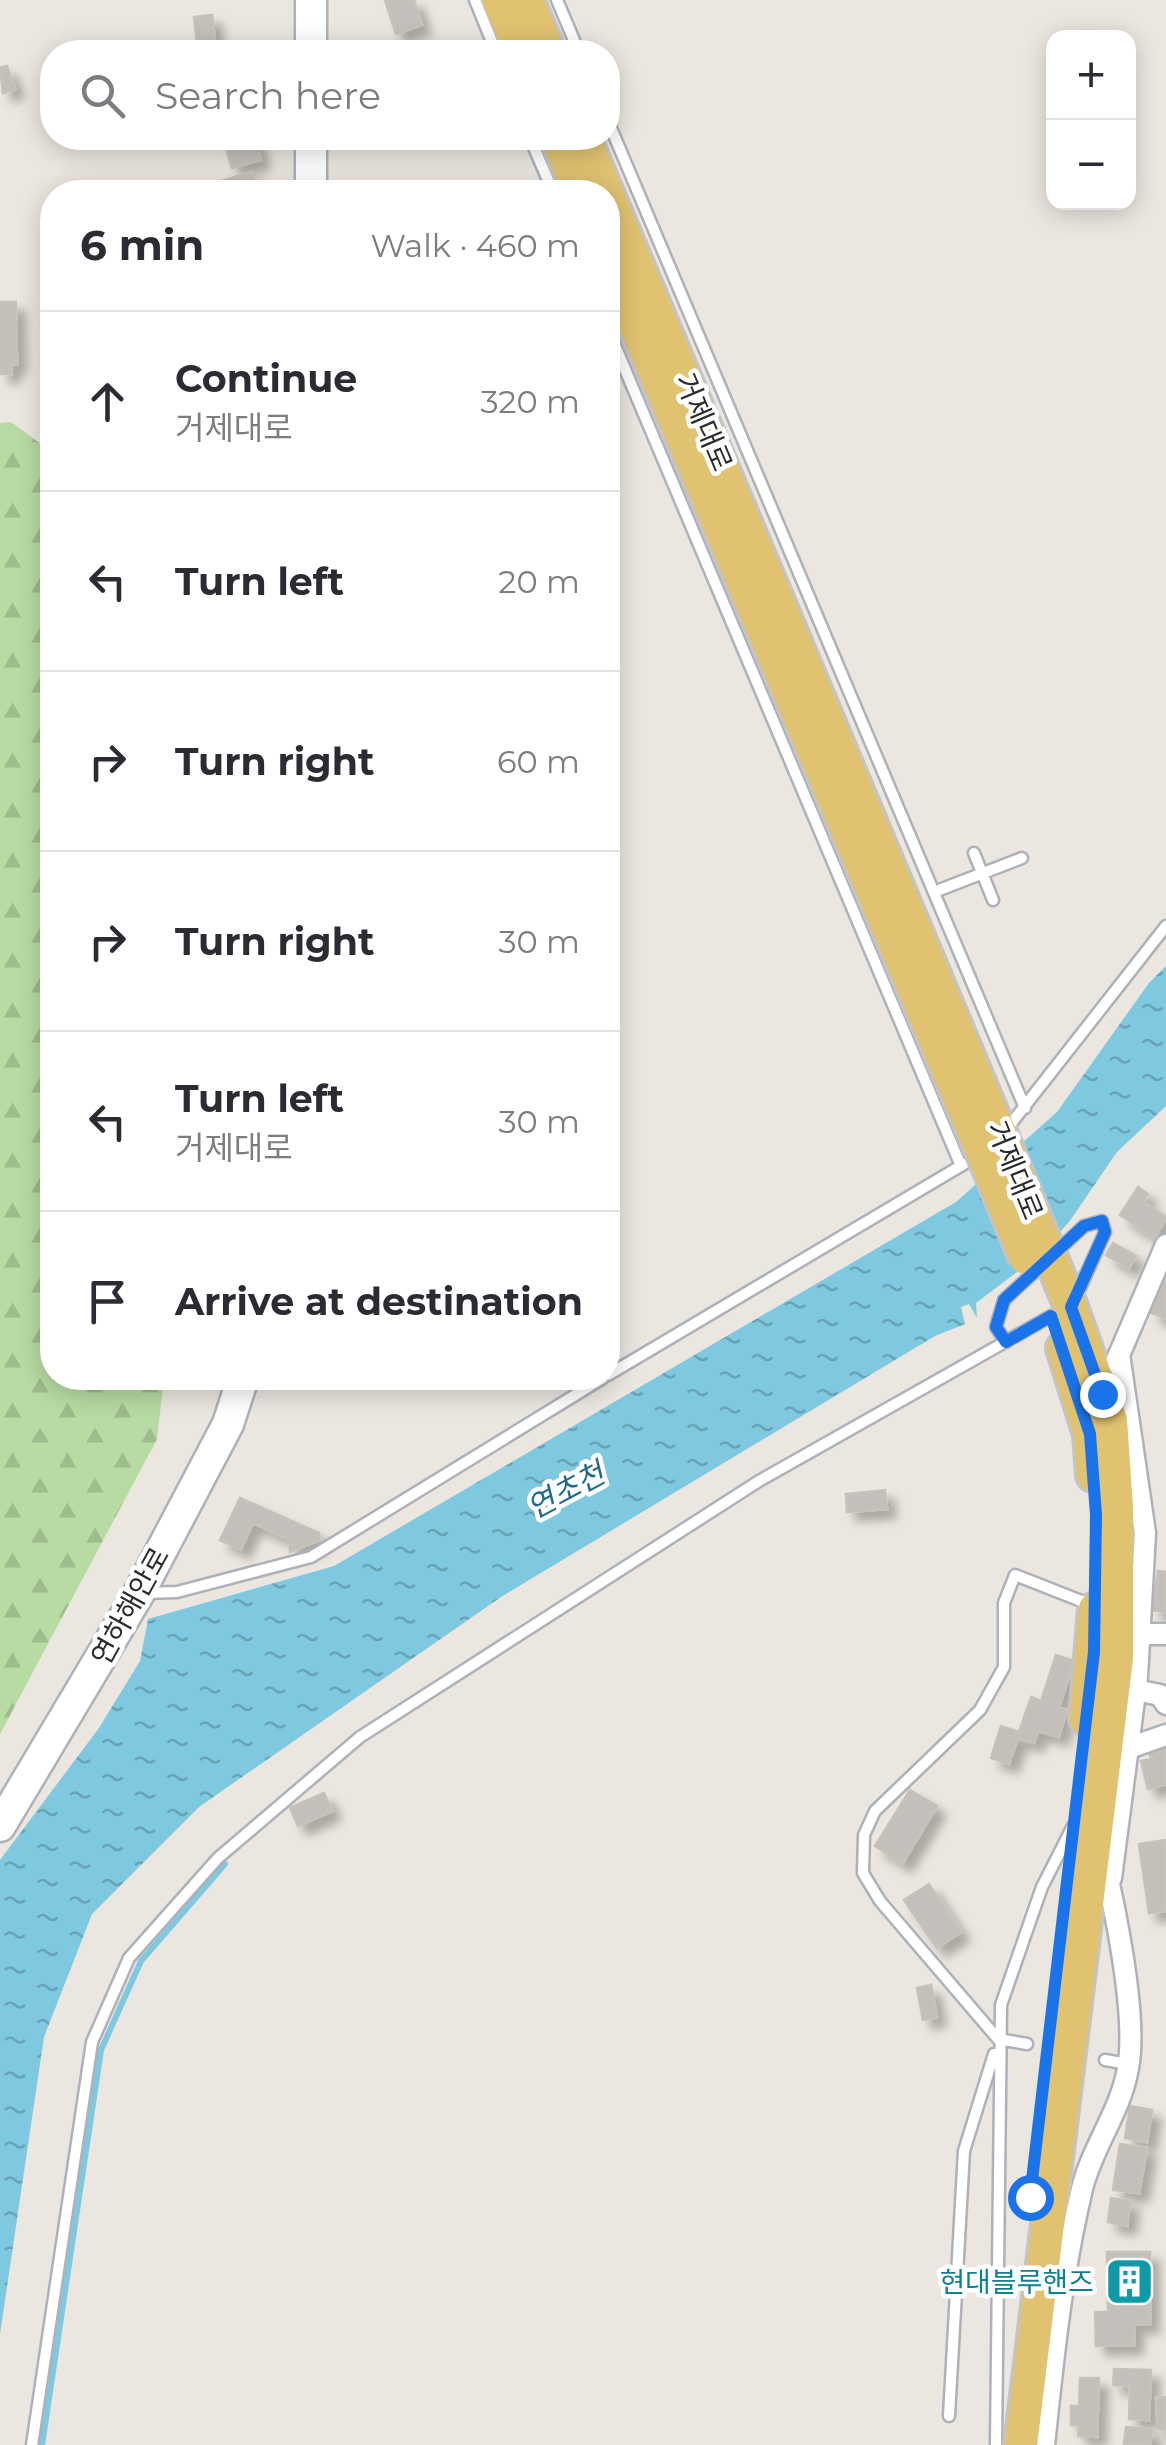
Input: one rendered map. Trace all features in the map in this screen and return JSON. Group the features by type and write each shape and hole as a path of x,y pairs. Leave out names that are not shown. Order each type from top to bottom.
{"main road":[{"path":"500,0 516,40"},
{"path":"527,0 544,40"},
{"path":"561,150 575,180"},
{"name":"거제대로","path":"589,150 600,180"},
{"name":"거제대로","path":"620,230 981,1151"},
{"name":"거제대로","path":"620,289 981,1151 1112,1420 1117,1508 1117,1658 1084,1824 1004,2445"},
{"name":"거제대로","path":"1021,2445 1084,1824 1094,1652 1090,1434 1061,1312"}],"street":[{"path":"311,0 311,40"},
{"path":"311,150 311,180"},
{"path":"1102,1394 1166,1244"},
{"path":"1110,1885 1136,1690 1145,1533 1119,1354"},
{"name":"연하해안로","path":"0,1826 138,1593 228,1424 239,1390"},
{"path":"1139,1634 1166,1634"},
{"path":"1136,1690 1160,1695 1166,1704"},
{"path":"1129,1748 1166,1736"},
{"path":"1052,2445 1044,2444 1056,2328 1083,2185 1119,2104 1129,2064 1125,1988 1110,1885 1084,1824"}],"lane":[{"path":"475,0 491,40"},
{"path":"557,0 574,40"},
{"path":"620,149 1025,1108"},
{"path":"535,150 547,180"},
{"path":"620,355 981,1151"},
{"path":"974,854 993,900"},
{"path":"934,892 1022,858"},
{"path":"620,1367 981,1151 1025,1108 1166,926"},
{"path":"32,2445 92,2042 130,1958 218,1858 360,1737 759,1481 1061,1312 1105,1232 1102,1221 1084,1226 1004,1300 996,1327 1006,1342"},
{"path":"138,1593 177,1592 312,1557 582,1390"},
{"path":"1027,2044 998,2038 880,1901 863,1873 864,1835 874,1811 980,1710 1004,1667 1004,1603 1016,1575 1095,1606"},
{"path":"996,2445 1001,2004 1042,1887 1084,1824"},
{"path":"949,2416 964,2151 998,2038"},
{"path":"1105,2060 1129,2064"}],"green space":[{"path":"11,422 40,443 40,1390 163,1390 157,1439 0,1734 0,423"}],"water":[{"name":"연초천","path":"1166,966 1166,1106 1117,1152 1069,1222 1038,1256 976,1303 977,1318 969,1304 961,1307 965,1324 935,1336 501,1597 199,1807 92,1914 44,2037 0,2334 0,1860 99,1728 140,1661 148,1619 334,1566 956,1202 1057,1112 1149,983"}],"building":[{"path":"385,0 414,0 422,25 396,34"},
{"path":"212,15 215,40 197,40 194,17"},
{"path":"7,66 15,89 3,93 0,68"},
{"path":"227,150 258,150 261,160 232,168"},
{"path":"251,172 253,180 224,180"},
{"path":"0,302 16,302 17,364 11,364 11,374 0,374"},
{"path":"1138,1187 1148,1194 1143,1202 1166,1217 1155,1238 1120,1215"},
{"path":"1113,1243 1136,1256 1129,1268 1106,1255"},
{"path":"1166,1277 1166,1316 1165,1318 1151,1313"},
{"path":"885,1490 887,1509 847,1512 846,1494"},
{"path":"240,1498 319,1533 320,1540 290,1552 289,1539 253,1523 241,1549 220,1540"},
{"path":"1158,1571 1166,1572 1166,1612 1152,1610"},
{"path":"1056,1655 1074,1661 1059,1707 1067,1710 1059,1737 1038,1731 1034,1743 1018,1738 1009,1764 991,1758 1001,1726 1019,1732 1031,1697 1041,1701"},
{"path":"1166,1747 1166,1784 1148,1789 1141,1761 1151,1759 1149,1751"},
{"path":"910,1790 937,1806 903,1863 875,1846"},
{"path":"324,1793 332,1811 298,1826 290,1808"},
{"path":"1166,1840 1166,1911 1149,1913 1139,1844"},
{"path":"929,1884 961,1932 937,1948 904,1900"},
{"path":"931,1985 937,2017 923,2020 917,1988"},
{"path":"1130,2106 1152,2110 1147,2142 1125,2138"},
{"path":"1120,2144 1147,2148 1139,2193 1113,2190"},
{"path":"1111,2198 1130,2201 1127,2226 1108,2222"},
{"name":"현대블루핸즈","path":"1107,2252 1150,2252 1150,2324 1134,2324 1134,2345 1096,2346 1095,2312 1108,2312"},
{"path":"1114,2369 1151,2370 1149,2420 1129,2419 1130,2386 1113,2385"},
{"path":"1080,2378 1099,2378 1097,2437 1078,2436 1079,2425 1071,2425 1071,2406 1079,2406"},
{"path":"1166,2397 1166,2428 1158,2429 1156,2398"},
{"path":"1126,2427 1152,2429 1150,2445 1124,2444"}],"waterway":[{"path":"42,2445 101,2050 141,1961 225,1864"}],"place":[{"name":"현대블루핸즈","path":"1129,2282"}],"route":[{"path":"1030,2197 1094,1652 1096,1515 1090,1434 1051,1316 1006,1342 996,1327 1004,1300 1084,1226 1102,1221 1105,1232 1071,1307 1102,1394"}]}
